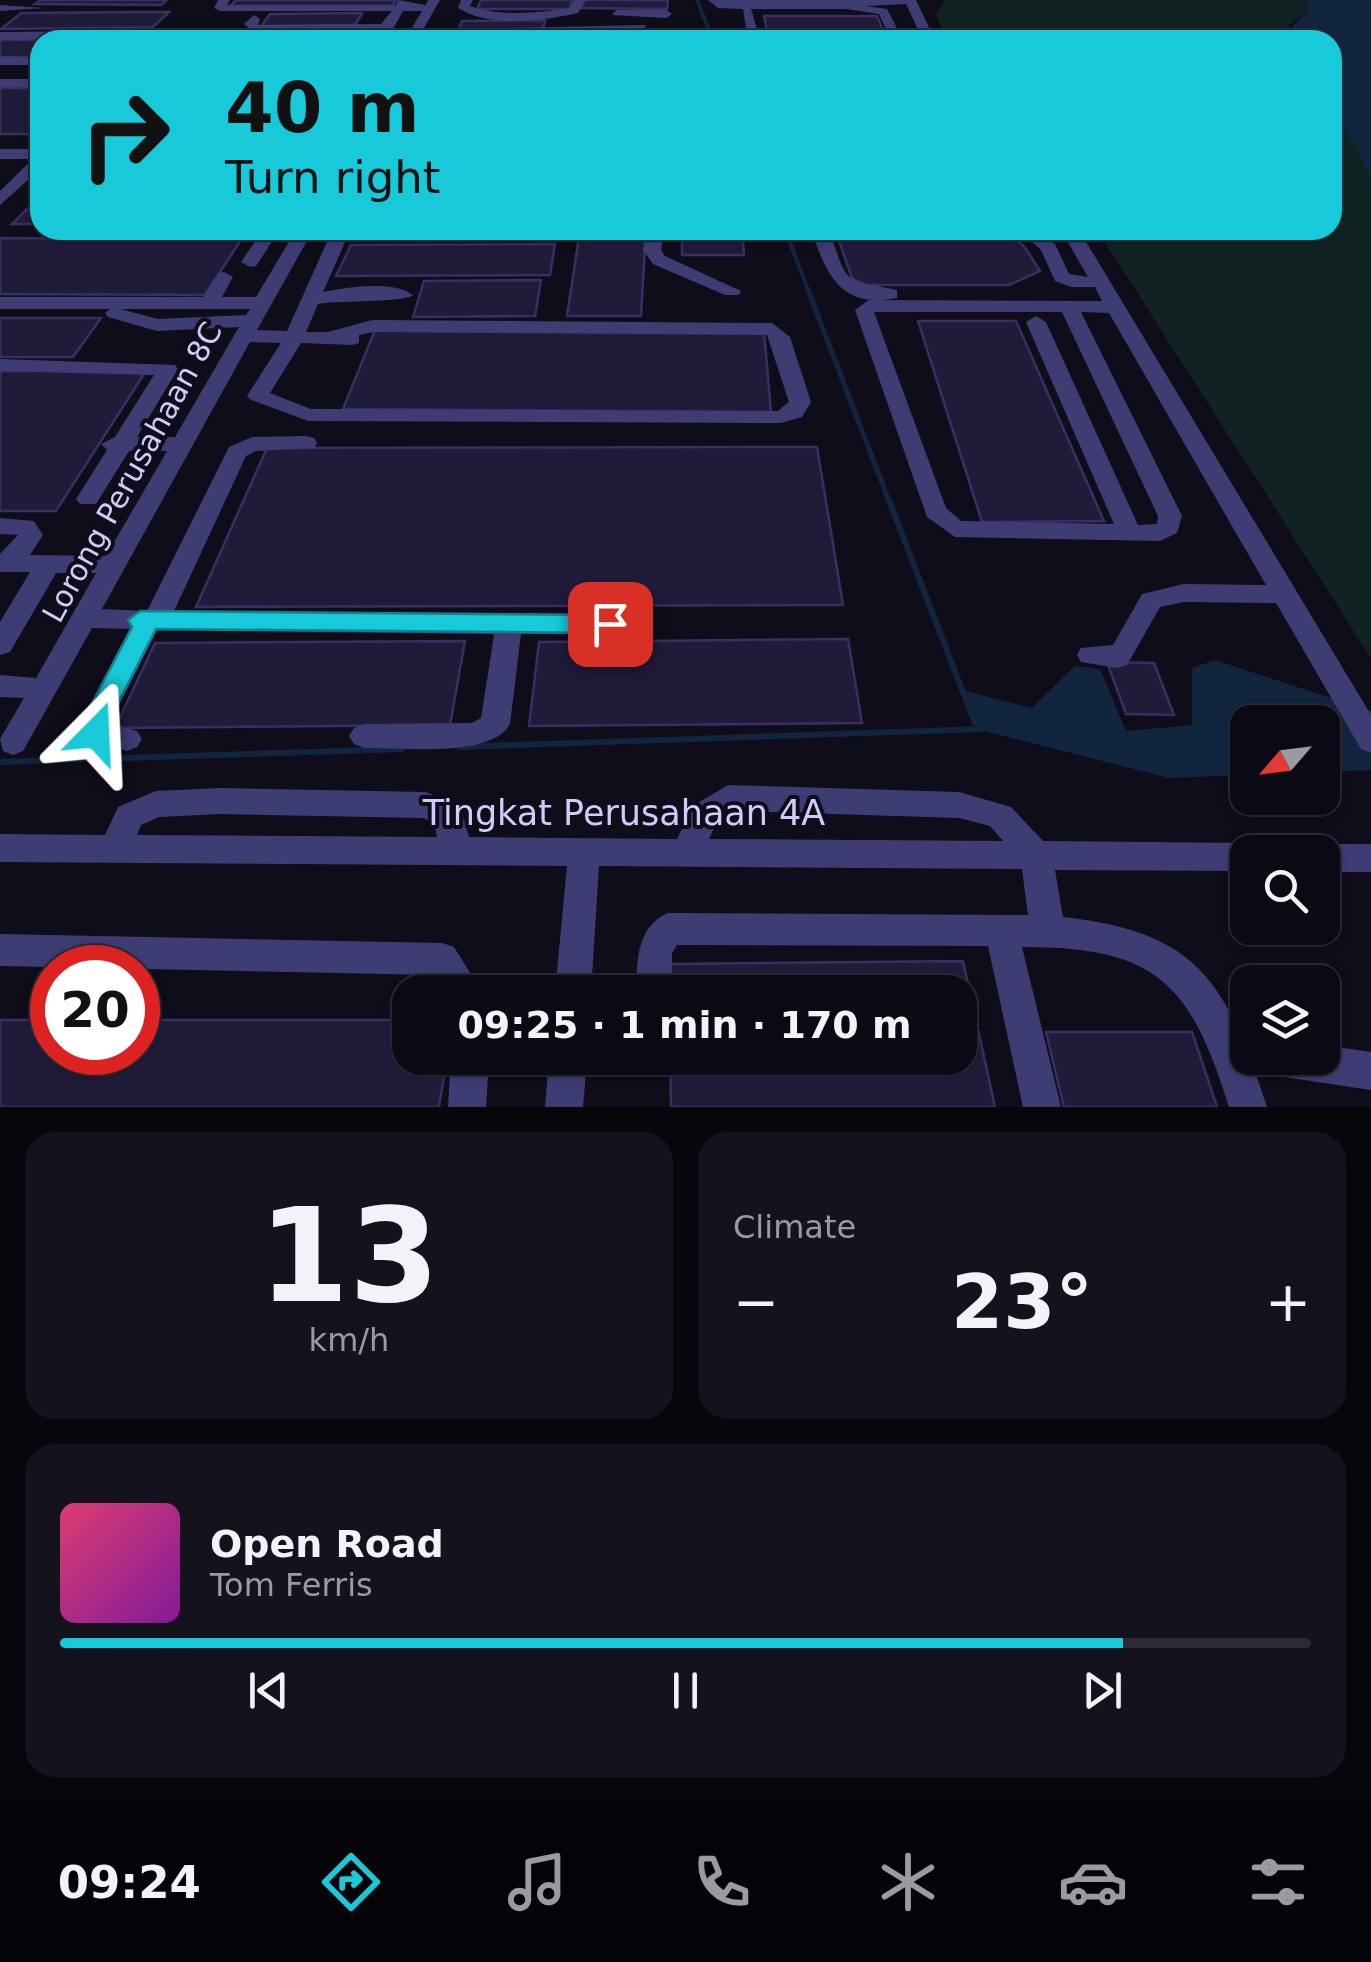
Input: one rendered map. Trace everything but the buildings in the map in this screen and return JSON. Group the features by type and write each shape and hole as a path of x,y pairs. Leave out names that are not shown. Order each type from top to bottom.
{"street":[{"path":"0,8 15,0"},
{"path":"224,0 220,8 431,4 417,30"},
{"path":"467,0 464,8 472,12 566,12 583,6"},
{"path":"714,0 722,6 858,6 865,1 911,1 924,30"},
{"path":"254,19 250,24 255,28 382,28 389,26 401,4"},
{"path":"0,8 38,8"},
{"path":"769,9 883,11 892,30"},
{"path":"747,12 752,30"},
{"path":"606,13 666,14"},
{"path":"554,30 642,28"},
{"path":"0,36 30,36"},
{"path":"0,61 30,61"},
{"path":"0,83 30,83"},
{"path":"0,138 30,138"},
{"path":"0,154 30,156"},
{"path":"0,200 22,178 30,163"},
{"path":"0,178 22,178"},
{"path":"250,262 264,240"},
{"name":"Lorong Perusahaan 8C","path":"13,743 297,240"},
{"path":"0,303 210,303 294,338 344,338 372,326 772,329 780,337 800,402 794,412 780,417 308,415 258,396 294,338 339,240"},
{"path":"653,240 652,250 659,260 732,291"},
{"path":"824,240 841,285 852,292 1108,295"},
{"path":"1040,240 1049,248 1061,276 1108,295"},
{"path":"1076,240 1371,741"},
{"path":"210,303 224,277"},
{"path":"310,300 346,293 404,295"},
{"path":"1068,306 1170,516 1168,527 1160,533 955,530 942,522 864,319 864,310 870,306 1068,306 1108,295"},
{"path":"0,312 122,313 157,325 252,320"},
{"path":"1036,322 1130,532"},
{"path":"0,365 168,369 118,444 88,499"},
{"path":"127,739 96,733 98,717 237,452 252,444 306,443"},
{"path":"118,444 182,444"},
{"path":"0,526 25,527 31,535 5,563"},
{"path":"5,563 114,564"},
{"path":"0,645 48,564"},
{"path":"1091,655 1117,658 1130,648 1136,621 1151,600 1184,592 1284,594"},
{"path":"84,618 610,624"},
{"path":"364,736 476,735 495,724 508,631 495,624"},
{"path":"0,686 44,689"},
{"path":"686,854 704,815 728,798 960,805 1000,816 1036,856 1048,931"},
{"path":"115,849 128,816 156,804 220,801 426,806 449,815 455,852"},
{"name":"Tingkat Perusahaan 4A","path":"0,848 1230,857"},
{"path":"574,975 584,853"},
{"path":"1340,858 1371,858"},
{"path":"654,975 655,950 668,929 1048,931 1137,945 1168,960 1191,984 1230,1038"},
{"path":"1001,929 1042,1107"},
{"path":"0,950 442,959 453,975"},
{"path":"1340,1066 1371,1071"},
{"path":"467,1107 469,1075"},
{"path":"564,1107 567,1075"},
{"path":"1243,1075 1248,1107"}],"green space":[{"path":"946,0 1311,2 1310,9 1289,25 1289,30 943,30 936,15"},
{"path":"1342,129 1371,178 1371,658 1103,240 1342,240"}],"water":[{"path":"1308,0 1371,0 1371,178 1342,129 1342,30 1289,30 1310,9"},
{"path":"1215,660 1371,711 1371,770 1340,771 1340,705 1230,705 1230,776 1169,778 977,729 962,690 1032,708 1075,666 1100,669 1126,731 1192,725 1192,668"}],"waterway":[{"path":"697,0 709,30"},
{"path":"789,240 809,292"},
{"path":"808,290 889,501"},
{"path":"888,498 975,723"},
{"path":"459,747 981,729"},
{"path":"0,762 402,749"}],"route":[{"path":"96,733 98,717 145,626 140,620 610,624"}]}
